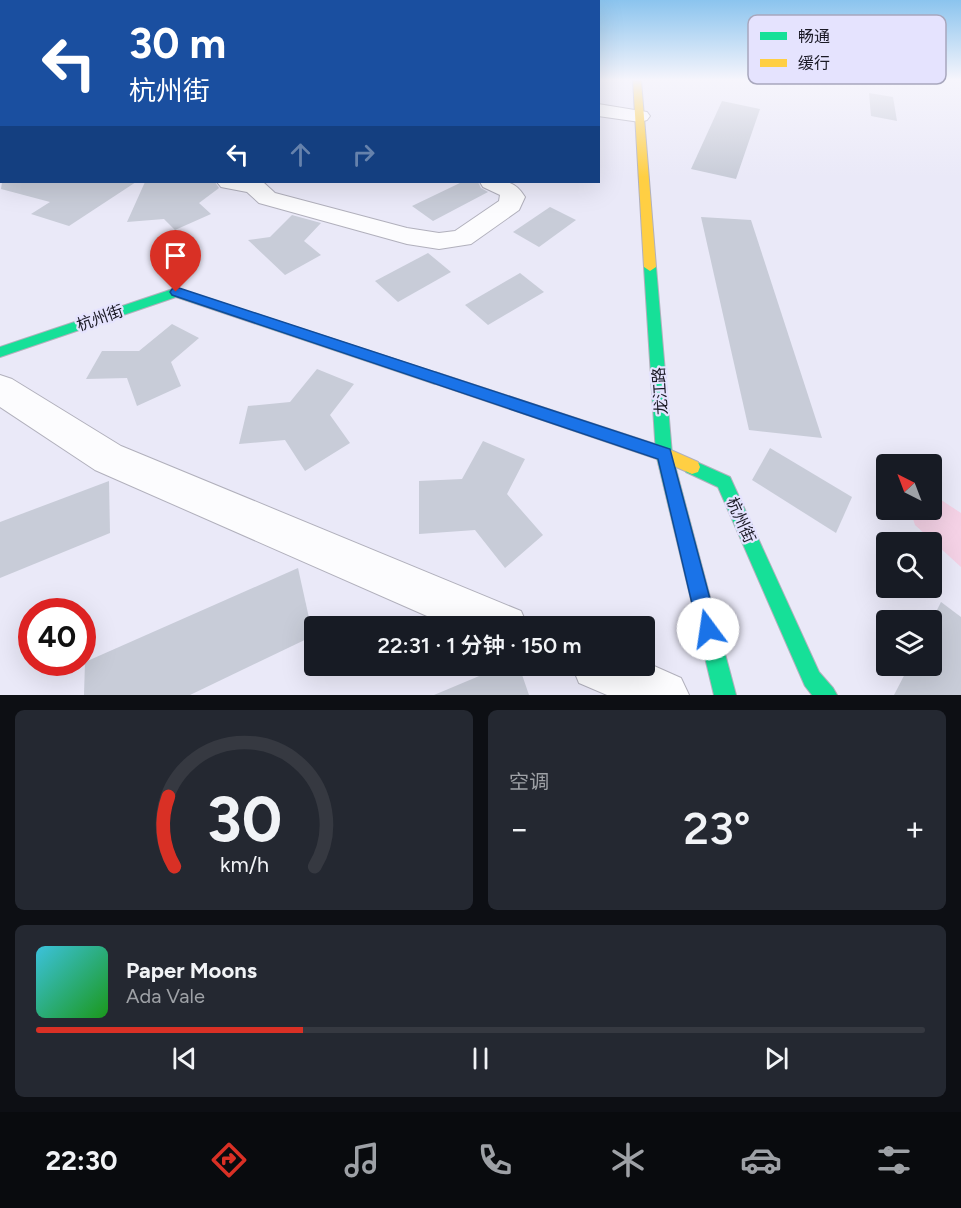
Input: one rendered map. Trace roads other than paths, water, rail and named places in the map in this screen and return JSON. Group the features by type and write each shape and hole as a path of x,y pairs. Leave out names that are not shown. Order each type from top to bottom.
{"street":[{"path":"615,112 640,116"},
{"name":"龙江路","path":"640,112 664,454 725,695"},
{"path":"236,183 254,186 267,198 407,236 439,241 462,238 510,205 513,197 509,190 493,183"},
{"name":"杭州街","path":"0,352 176,292 664,454 724,482 812,679 826,695"},
{"path":"0,389 108,458 479,616"},
{"path":"619,676 664,695"}]}
